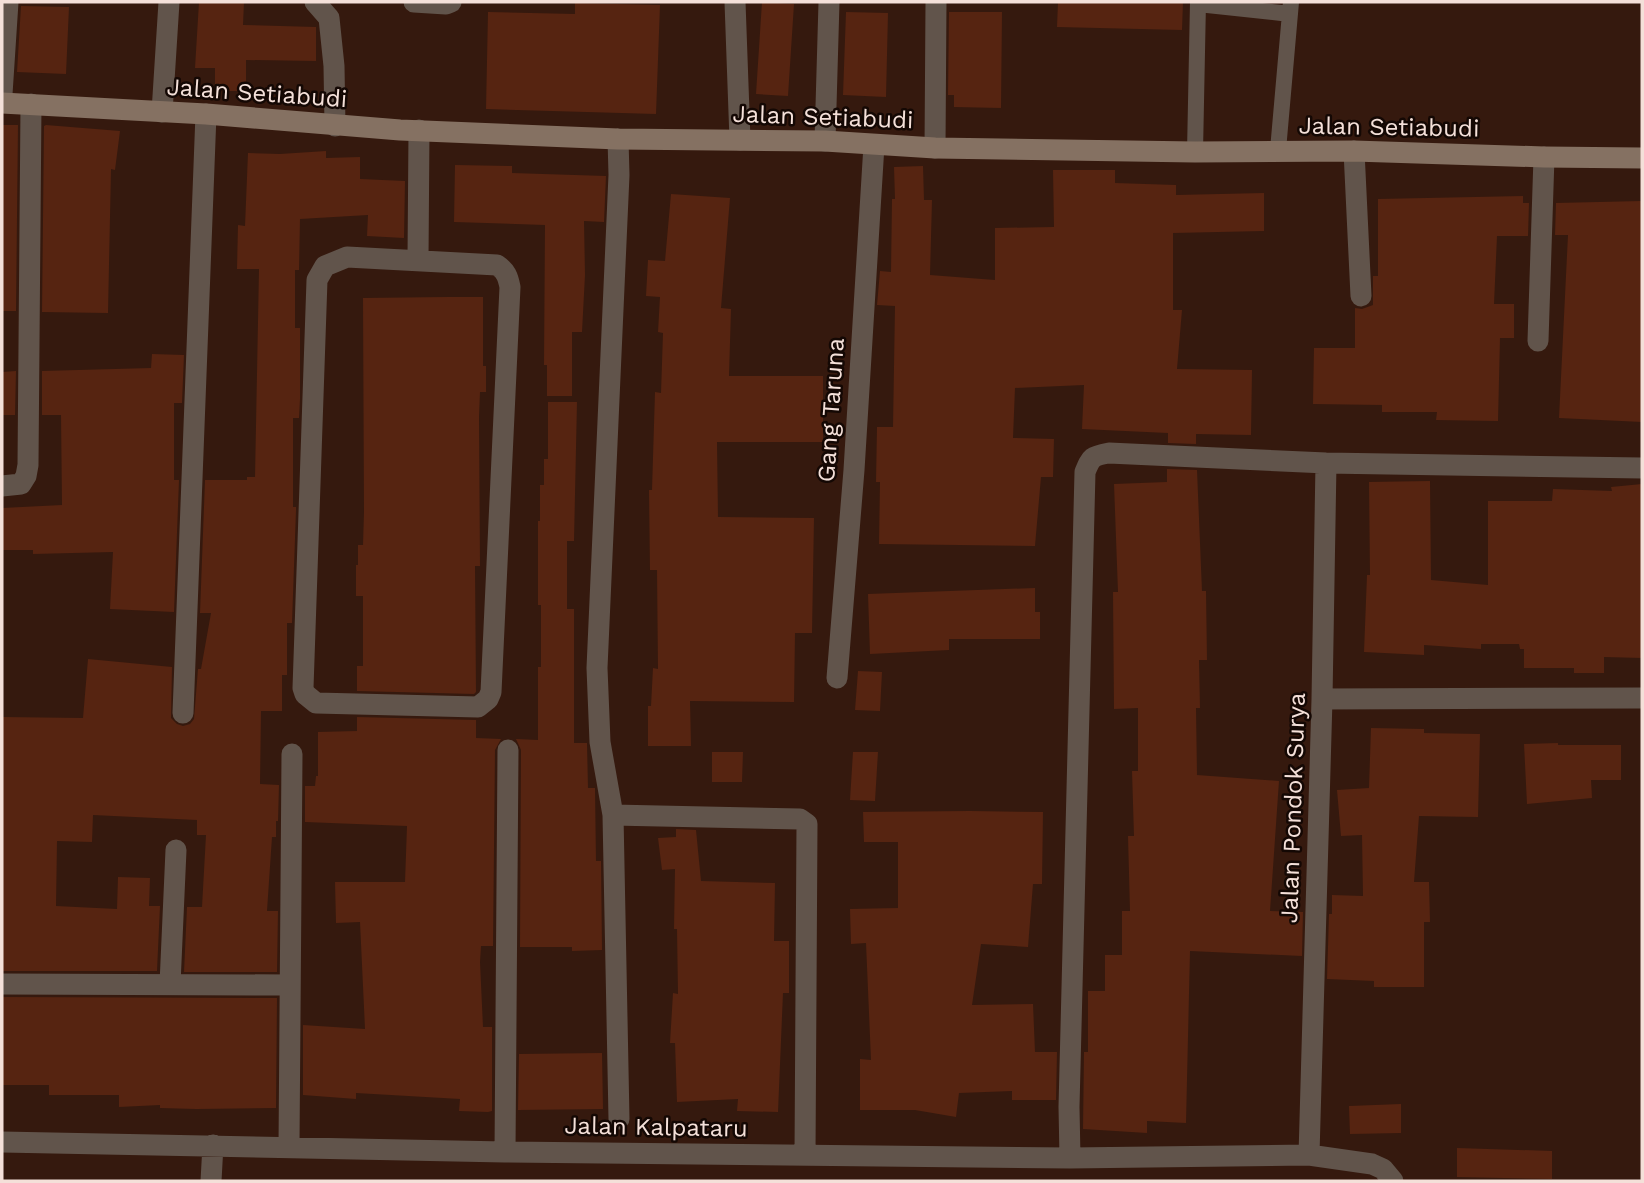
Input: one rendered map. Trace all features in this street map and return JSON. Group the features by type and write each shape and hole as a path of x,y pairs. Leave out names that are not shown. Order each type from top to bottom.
{"street":[{"path":"2,94 8,2"},
{"path":"162,112 169,2"},
{"path":"315,2 329,18 334,66 335,126"},
{"path":"415,2 446,5 451,2"},
{"path":"735,2 740,140"},
{"path":"825,141 829,2"},
{"path":"935,148 936,2"},
{"name":"Jalan Setiabudi","path":"2,103 206,114 419,131 618,139 825,141 935,148 1195,152 1354,151 1642,158"},
{"path":"2,486 21,484 28,465 31,104"},
{"path":"183,713 206,114"},
{"path":"418,260 419,131"},
{"path":"618,139 619,175 597,668 600,742 613,815 619,1119"},
{"name":"Gang Taruna","path":"837,678 854,470 874,145"},
{"path":"1354,151 1361,296"},
{"path":"1538,341 1544,157"},
{"path":"347,257 418,260 496,265 505,272 510,287 491,692 488,699 478,707 316,703 305,694 303,688 317,281 325,266 347,257"},
{"path":"1070,1158 1069,1107 1085,472 1094,456 1109,453 1326,463 1642,468"},
{"name":"Jalan Pondok Surya","path":"1309,1155 1326,463"},
{"path":"1322,699 1642,698"},
{"path":"505,1152 508,750"},
{"path":"289,1147 292,754"},
{"path":"613,815 800,819 807,824 805,1155"},
{"path":"170,984 177,850"},
{"path":"2,984 290,985"},
{"name":"Jalan Kalpataru","path":"2,1142 213,1144 505,1152 1070,1158 1309,1155 1372,1164 1389,1174 1393,1181"},
{"path":"211,1181 213,1144"}],"lane":[{"path":"1195,152 1198,3 1291,8 1278,150"}],"building":[{"path":"199,2 244,2 243,25 316,27 316,61 246,60 246,91 215,91 215,68 195,68"},
{"path":"762,2 794,4 788,96 756,94"},
{"path":"1058,2 1183,2 1182,30 1057,27"},
{"path":"575,3 660,5 656,114 486,109 488,12 575,14"},
{"path":"21,6 69,7 66,74 17,72"},
{"path":"846,12 888,13 886,97 843,95"},
{"path":"949,12 1002,12 1001,108 954,107 954,95 948,95"},
{"path":"2,125 18,125 16,311 2,311"},
{"path":"46,125 120,131 115,170 111,169 108,313 42,312"},
{"path":"326,151 326,158 360,157 360,179 405,181 404,238 367,236 368,215 300,219 299,270 295,270 295,328 300,328 300,399 299,418 293,418 293,507 296,507 296,510 292,623 287,623 287,675 282,675 282,711 261,711 260,784 279,785 278,821 276,837 272,837 267,911 278,911 277,972 184,972 187,907 202,907 206,835 197,835 197,820 93,815 92,842 57,841 56,906 117,909 118,877 150,878 149,906 160,906 157,971 2,971 2,717 83,718 88,659 172,667 171,718 183,726 194,719 198,669 201,669 211,613 200,613 205,480 247,480 247,477 255,477 259,269 237,269 238,225 245,226 248,153"},
{"path":"455,165 512,166 512,173 606,176 604,222 584,221 582,332 572,332 572,396 547,396 547,365 544,365 545,225 454,222"},
{"path":"923,166 924,200 932,200 930,275 995,280 995,228 1054,227 1053,170 1115,170 1115,183 1176,185 1176,195 1264,193 1264,231 1173,233 1173,310 1182,310 1177,369 1252,370 1251,435 1196,434 1196,444 1168,443 1168,433 1082,429 1084,385 1015,388 1013,438 1054,439 1053,477 1041,477 1035,546 879,544 877,427 893,427 895,306 877,305 880,271 891,272 894,167"},
{"path":"671,194 730,198 721,308 731,309 729,376 823,376 823,442 717,442 718,517 814,518 812,633 795,633 794,702 690,701 691,746 648,746 648,706 651,706 653,668 658,669 657,570 650,570 649,490 652,490 655,392 661,393 663,333 658,332 660,297 646,296 648,260 665,261"},
{"path":"1523,196 1523,203 1529,203 1528,236 1497,236 1494,304 1514,304 1514,338 1500,338 1498,421 1436,420 1437,412 1382,412 1382,405 1313,404 1314,348 1355,348 1355,308 1362,309 1373,305 1373,276 1378,276 1378,199"},
{"path":"1642,201 1642,422 1559,418 1568,235 1555,235 1556,203"},
{"path":"483,297 483,366 486,366 486,392 480,392 479,417 480,566 475,566 476,692 357,691 357,666 363,666 363,596 356,596 356,565 358,545 363,545 364,512 363,298"},
{"path":"152,354 184,355 182,403 174,403 174,480 179,480 174,612 110,609 113,552 33,554 33,550 2,550 2,508 62,505 61,415 42,415 42,371 151,368"},
{"path":"16,371 15,415 2,415 2,372"},
{"path":"548,402 577,402 574,541 567,541 567,609 574,609 574,743 587,743 588,788 595,788 596,861 601,861 602,950 520,947 521,750 516,739 538,740 541,605 538,605 538,521 540,485 544,485 544,459 548,459"},
{"path":"1167,469 1197,470 1202,591 1206,591 1207,660 1199,660 1200,708 1196,708 1197,775 1279,781 1270,911 1303,912 1302,956 1190,951 1186,1123 1147,1121 1147,1133 1083,1129 1084,1052 1088,1052 1088,991 1105,991 1105,955 1122,955 1122,911 1130,911 1128,836 1134,836 1132,771 1138,771 1138,708 1114,709 1113,592 1118,592 1114,484 1167,482"},
{"path":"1430,481 1431,580 1488,585 1488,501 1552,501 1553,489 1612,491 1611,487 1642,484 1642,658 1604,657 1604,673 1574,673 1574,668 1524,668 1524,649 1520,649 1519,644 1481,644 1481,649 1424,645 1424,655 1364,652 1367,575 1370,575 1369,482"},
{"path":"1035,588 1035,612 1040,612 1040,639 949,639 949,650 870,654 868,594"},
{"path":"858,671 882,672 880,711 855,710"},
{"path":"357,717 476,720 476,738 501,739 495,750 493,946 481,946 480,962 483,1027 492,1027 492,1111 459,1111 460,1099 356,1093 356,1099 303,1095 303,1025 365,1029 360,922 336,923 335,882 405,882 407,826 305,822 305,786 315,786 318,776 318,732 357,731"},
{"path":"1371,728 1480,734 1478,817 1419,816 1414,882 1429,882 1430,922 1424,922 1424,987 1374,987 1374,981 1327,979 1332,895 1363,896 1362,835 1341,836 1337,790 1369,788"},
{"path":"1524,744 1621,745 1621,780 1591,780 1592,798 1527,804"},
{"path":"712,752 743,752 742,782 712,782"},
{"path":"853,752 878,752 875,801 850,800"},
{"path":"863,812 1043,812 1042,884 1033,884 1028,947 981,944 972,1005 1033,1004 1035,1052 1057,1052 1056,1100 1012,1100 1012,1091 959,1093 956,1117 915,1110 860,1110 860,1059 871,1060 866,943 851,944 850,909 898,908 898,842 864,842"},
{"path":"676,829 696,830 701,881 775,883 774,941 789,941 789,993 783,993 778,1112 737,1111 738,1099 677,1102 675,1043 670,1043 673,993 678,994 677,929 674,929 675,869 662,870 658,838 676,837"},
{"path":"2,997 277,998 276,1108 196,1109 160,1108 160,1105 119,1107 119,1095 49,1095 49,1085 2,1085"},
{"path":"602,1053 603,1109 518,1110 519,1054"},
{"path":"1401,1104 1401,1133 1350,1134 1349,1106"},
{"path":"1457,1148 1552,1151 1552,1179 1457,1177"}]}
